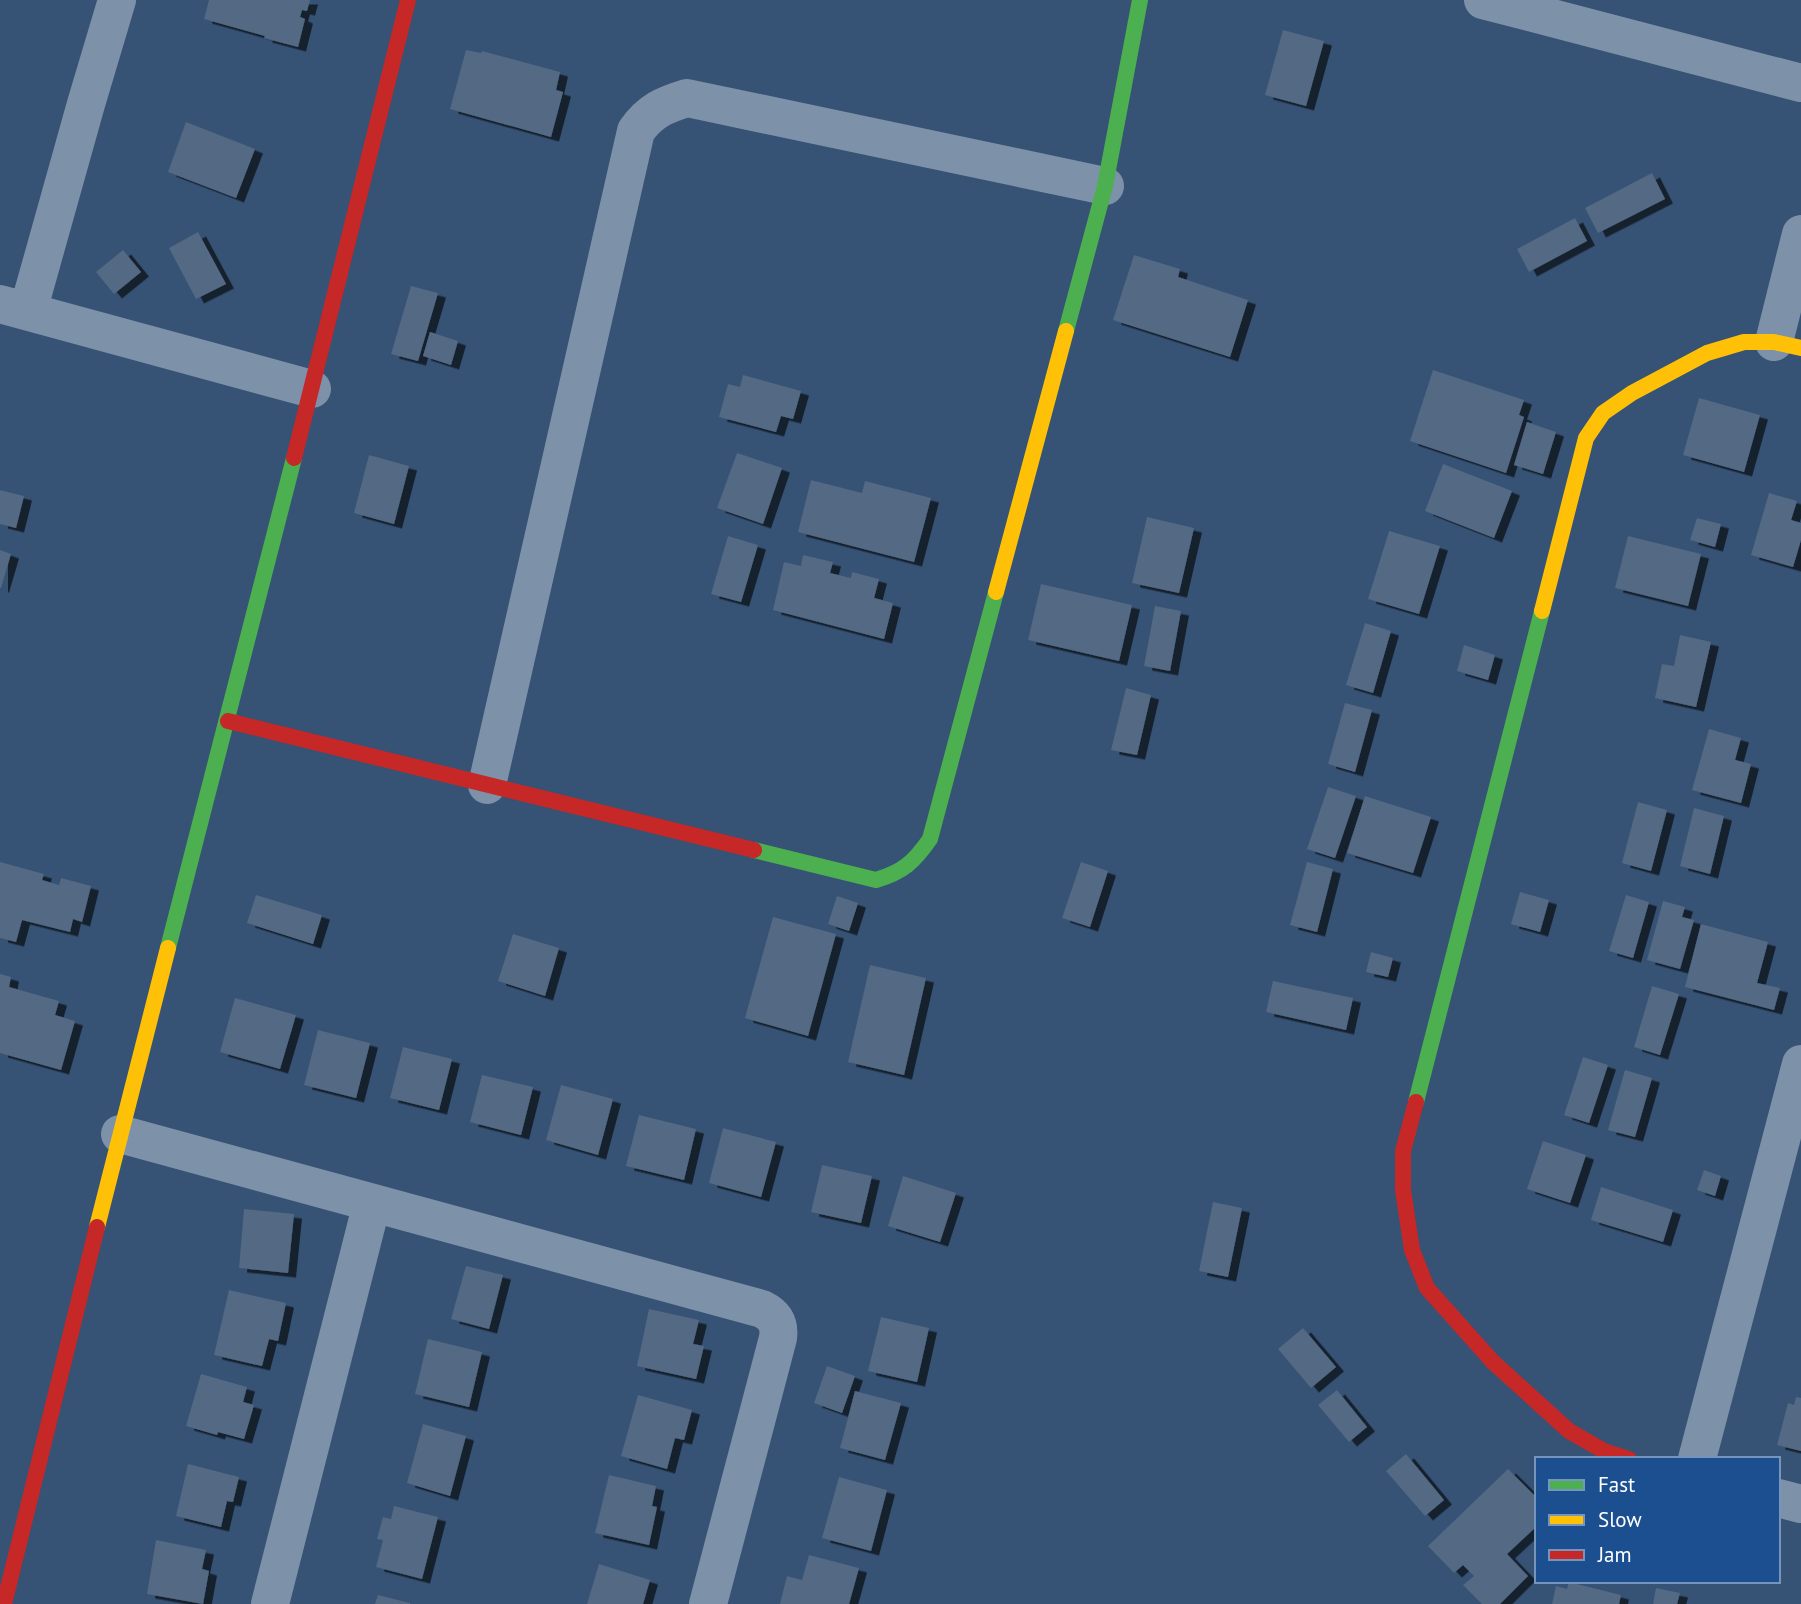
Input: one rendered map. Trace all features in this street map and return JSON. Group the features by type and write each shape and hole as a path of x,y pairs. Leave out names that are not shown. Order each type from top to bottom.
{"street":[{"path":"117,0 86,104 14,308 312,389"},
{"path":"4,1604 120,1134 228,721 408,0"},
{"path":"228,721 876,880 902,871 917,859 930,839 1105,186 1140,0"},
{"path":"1483,0 1801,83"},
{"path":"487,785 636,131 645,117 687,98 1105,186"},
{"path":"1623,1457 1604,1451 1569,1431 1493,1363 1427,1288 1412,1250 1403,1190 1403,1151 1586,438 1603,413 1707,354 1744,342 1787,345 1801,234"},
{"path":"1698,1457 1801,1064"},
{"path":"120,1134 762,1309 772,1314 777,1320 778,1338 708,1604"},
{"path":"270,1604 372,1203"},
{"path":"1780,1499 1801,1504"}],"building":[{"path":"209,0 310,0 307,11 302,10 300,17 305,19 298,47 204,19"},
{"path":"1283,30 1324,41 1306,106 1265,95"},
{"path":"466,50 482,51 560,72 556,90 563,92 551,137 450,109"},
{"path":"186,122 255,149 236,198 168,172"},
{"path":"1652,173 1665,199 1598,233 1585,208"},
{"path":"1575,218 1587,241 1529,272 1517,249"},
{"path":"198,232 226,284 196,299 169,248"},
{"path":"123,250 141,272 114,294 96,272"},
{"path":"1134,255 1180,269 1178,277 1248,300 1230,357 1113,320"},
{"path":"411,286 438,293 418,361 391,354"},
{"path":"430,332 458,341 451,365 423,356"},
{"path":"1433,370 1524,400 1519,415 1524,417 1506,473 1410,441"},
{"path":"743,375 801,391 793,419 781,416 776,432 719,417 728,384 740,387"},
{"path":"1699,398 1760,415 1744,472 1683,455"},
{"path":"1527,422 1556,432 1543,474 1514,465"},
{"path":"737,453 782,468 763,524 717,508"},
{"path":"369,455 409,466 394,524 354,513"},
{"path":"1443,464 1512,491 1494,538 1425,511"},
{"path":"811,480 862,493 865,481 931,498 914,562 798,532"},
{"path":"0,490 24,496 16,528 0,524"},
{"path":"1769,493 1797,501 1791,520 1801,523 1801,540 1793,567 1751,555"},
{"path":"1147,517 1194,528 1179,593 1132,583"},
{"path":"1697,518 1721,524 1715,547 1690,540"},
{"path":"1389,531 1440,546 1419,614 1368,599"},
{"path":"728,536 758,545 741,602 711,594"},
{"path":"1628,536 1701,554 1688,606 1615,588"},
{"path":"0,550 11,554 1,588 0,588"},
{"path":"803,555 833,562 830,573 851,578 852,572 879,579 874,598 893,603 884,639 773,610 784,562 801,566"},
{"path":"1041,584 1132,605 1119,661 1028,640"},
{"path":"1155,606 1181,611 1170,671 1144,666"},
{"path":"1365,623 1391,631 1373,693 1346,685"},
{"path":"1680,635 1711,642 1696,707 1655,698 1662,664 1674,666"},
{"path":"1464,645 1495,655 1488,680 1457,671"},
{"path":"1126,688 1151,695 1137,755 1111,750"},
{"path":"1345,703 1372,710 1355,772 1328,764"},
{"path":"1709,729 1741,738 1735,760 1751,764 1741,803 1692,790"},
{"path":"1328,787 1356,796 1335,858 1307,849"},
{"path":"1365,796 1431,817 1413,873 1347,853"},
{"path":"1638,802 1667,810 1651,871 1622,863"},
{"path":"1694,808 1724,816 1710,874 1680,866"},
{"path":"0,862 44,874 42,880 59,885 61,878 91,886 82,922 73,919 70,932 22,920 16,942 0,938"},
{"path":"1081,862 1108,871 1090,927 1062,918"},
{"path":"1307,862 1333,869 1317,932 1290,925"},
{"path":"1520,892 1549,900 1540,932 1511,924"},
{"path":"256,895 322,915 313,944 247,923"},
{"path":"1626,895 1649,902 1633,958 1609,951"},
{"path":"837,896 858,903 849,931 828,924"},
{"path":"1663,901 1685,907 1682,917 1694,920 1680,969 1647,960"},
{"path":"773,917 836,934 808,1036 745,1018"},
{"path":"1701,924 1768,942 1757,983 1780,988 1774,1010 1685,987"},
{"path":"513,934 559,948 545,996 498,981"},
{"path":"1371,952 1393,958 1388,977 1366,972"},
{"path":"870,965 926,978 904,1075 848,1062"},
{"path":"0,974 11,977 9,987 59,1001 55,1015 75,1021 61,1070 0,1053"},
{"path":"1273,981 1353,998 1346,1030 1266,1012"},
{"path":"1652,986 1679,994 1660,1055 1634,1047"},
{"path":"235,998 296,1015 280,1069 220,1052"},
{"path":"318,1030 370,1043 356,1098 304,1085"},
{"path":"403,1047 452,1059 439,1110 390,1098"},
{"path":"1583,1057 1608,1065 1589,1123 1564,1115"},
{"path":"1625,1070 1652,1078 1635,1137 1608,1130"},
{"path":"482,1075 533,1087 521,1135 470,1122"},
{"path":"561,1085 613,1099 598,1155 546,1140"},
{"path":"639,1115 696,1129 684,1180 626,1166"},
{"path":"723,1128 776,1142 761,1197 709,1183"},
{"path":"1543,1141 1586,1155 1570,1203 1527,1189"},
{"path":"822,1165 872,1176 861,1223 811,1212"},
{"path":"1704,1170 1721,1176 1715,1196 1697,1190"},
{"path":"903,1176 956,1193 940,1242 888,1226"},
{"path":"1601,1187 1673,1210 1663,1242 1591,1220"},
{"path":"1213,1202 1242,1208 1228,1277 1199,1271"},
{"path":"244,1209 294,1214 288,1273 239,1268"},
{"path":"466,1266 503,1275 489,1329 451,1319"},
{"path":"229,1290 286,1303 278,1341 269,1339 262,1366 214,1355"},
{"path":"649,1309 699,1320 693,1344 704,1346 696,1379 637,1366"},
{"path":"881,1317 929,1328 917,1382 868,1371"},
{"path":"1303,1328 1336,1367 1311,1388 1278,1349"},
{"path":"428,1339 482,1352 469,1407 415,1394"},
{"path":"827,1366 855,1376 842,1413 814,1403"},
{"path":"201,1374 247,1387 243,1402 254,1405 244,1439 186,1426"},
{"path":"1337,1390 1367,1427 1349,1442 1318,1405"},
{"path":"855,1391 901,1403 885,1460 840,1448"},
{"path":"638,1395 692,1410 684,1440 675,1438 667,1469 621,1456"},
{"path":"1796,1397 1801,1398 1801,1451 1777,1445 1788,1403 1794,1405"},
{"path":"423,1424 466,1436 450,1496 407,1483"},
{"path":"1406,1454 1444,1500 1425,1516 1386,1471"},
{"path":"188,1464 239,1477 233,1502 227,1501 221,1527 176,1516"},
{"path":"1508,1469 1535,1496 1535,1528 1507,1554 1528,1576 1500,1604 1482,1604 1463,1585 1474,1576 1463,1565 1454,1573 1428,1546"},
{"path":"609,1475 656,1486 652,1506 657,1507 649,1545 595,1533"},
{"path":"839,1477 887,1490 871,1551 822,1538"},
{"path":"394,1506 438,1517 422,1579 376,1567 383,1540 377,1539 383,1517 391,1519"},
{"path":"156,1540 206,1550 202,1569 209,1571 203,1604 147,1594"},
{"path":"809,1555 859,1568 849,1604 780,1604 787,1576 802,1580"},
{"path":"599,1564 650,1580 643,1604 587,1604"},
{"path":"1569,1583 1573,1583 1621,1595 1619,1604 1552,1604 1556,1586 1567,1589"},
{"path":"1656,1588 1680,1593 1677,1604 1653,1604"},
{"path":"378,1595 410,1603 410,1604 375,1604"}],"traffic: fast":[{"path":"1066,331 1105,186 1140,0"},
{"path":"168,948 294,458"},
{"path":"754,850 876,880 901,870 919,854 930,839 996,592"},
{"path":"1416,1102 1542,611"}],"traffic: slow":[{"path":"996,592 1066,331"},
{"path":"1542,611 1586,438 1603,413 1632,393 1707,353 1744,342 1774,342 1801,348"},
{"path":"97,1227 168,948"}],"traffic: jam":[{"path":"294,458 408,0"},
{"path":"228,721 754,850"},
{"path":"1416,1102 1403,1151 1403,1190 1412,1250 1427,1288 1493,1362 1569,1431 1604,1451 1623,1457"},
{"path":"4,1604 97,1227"}]}
